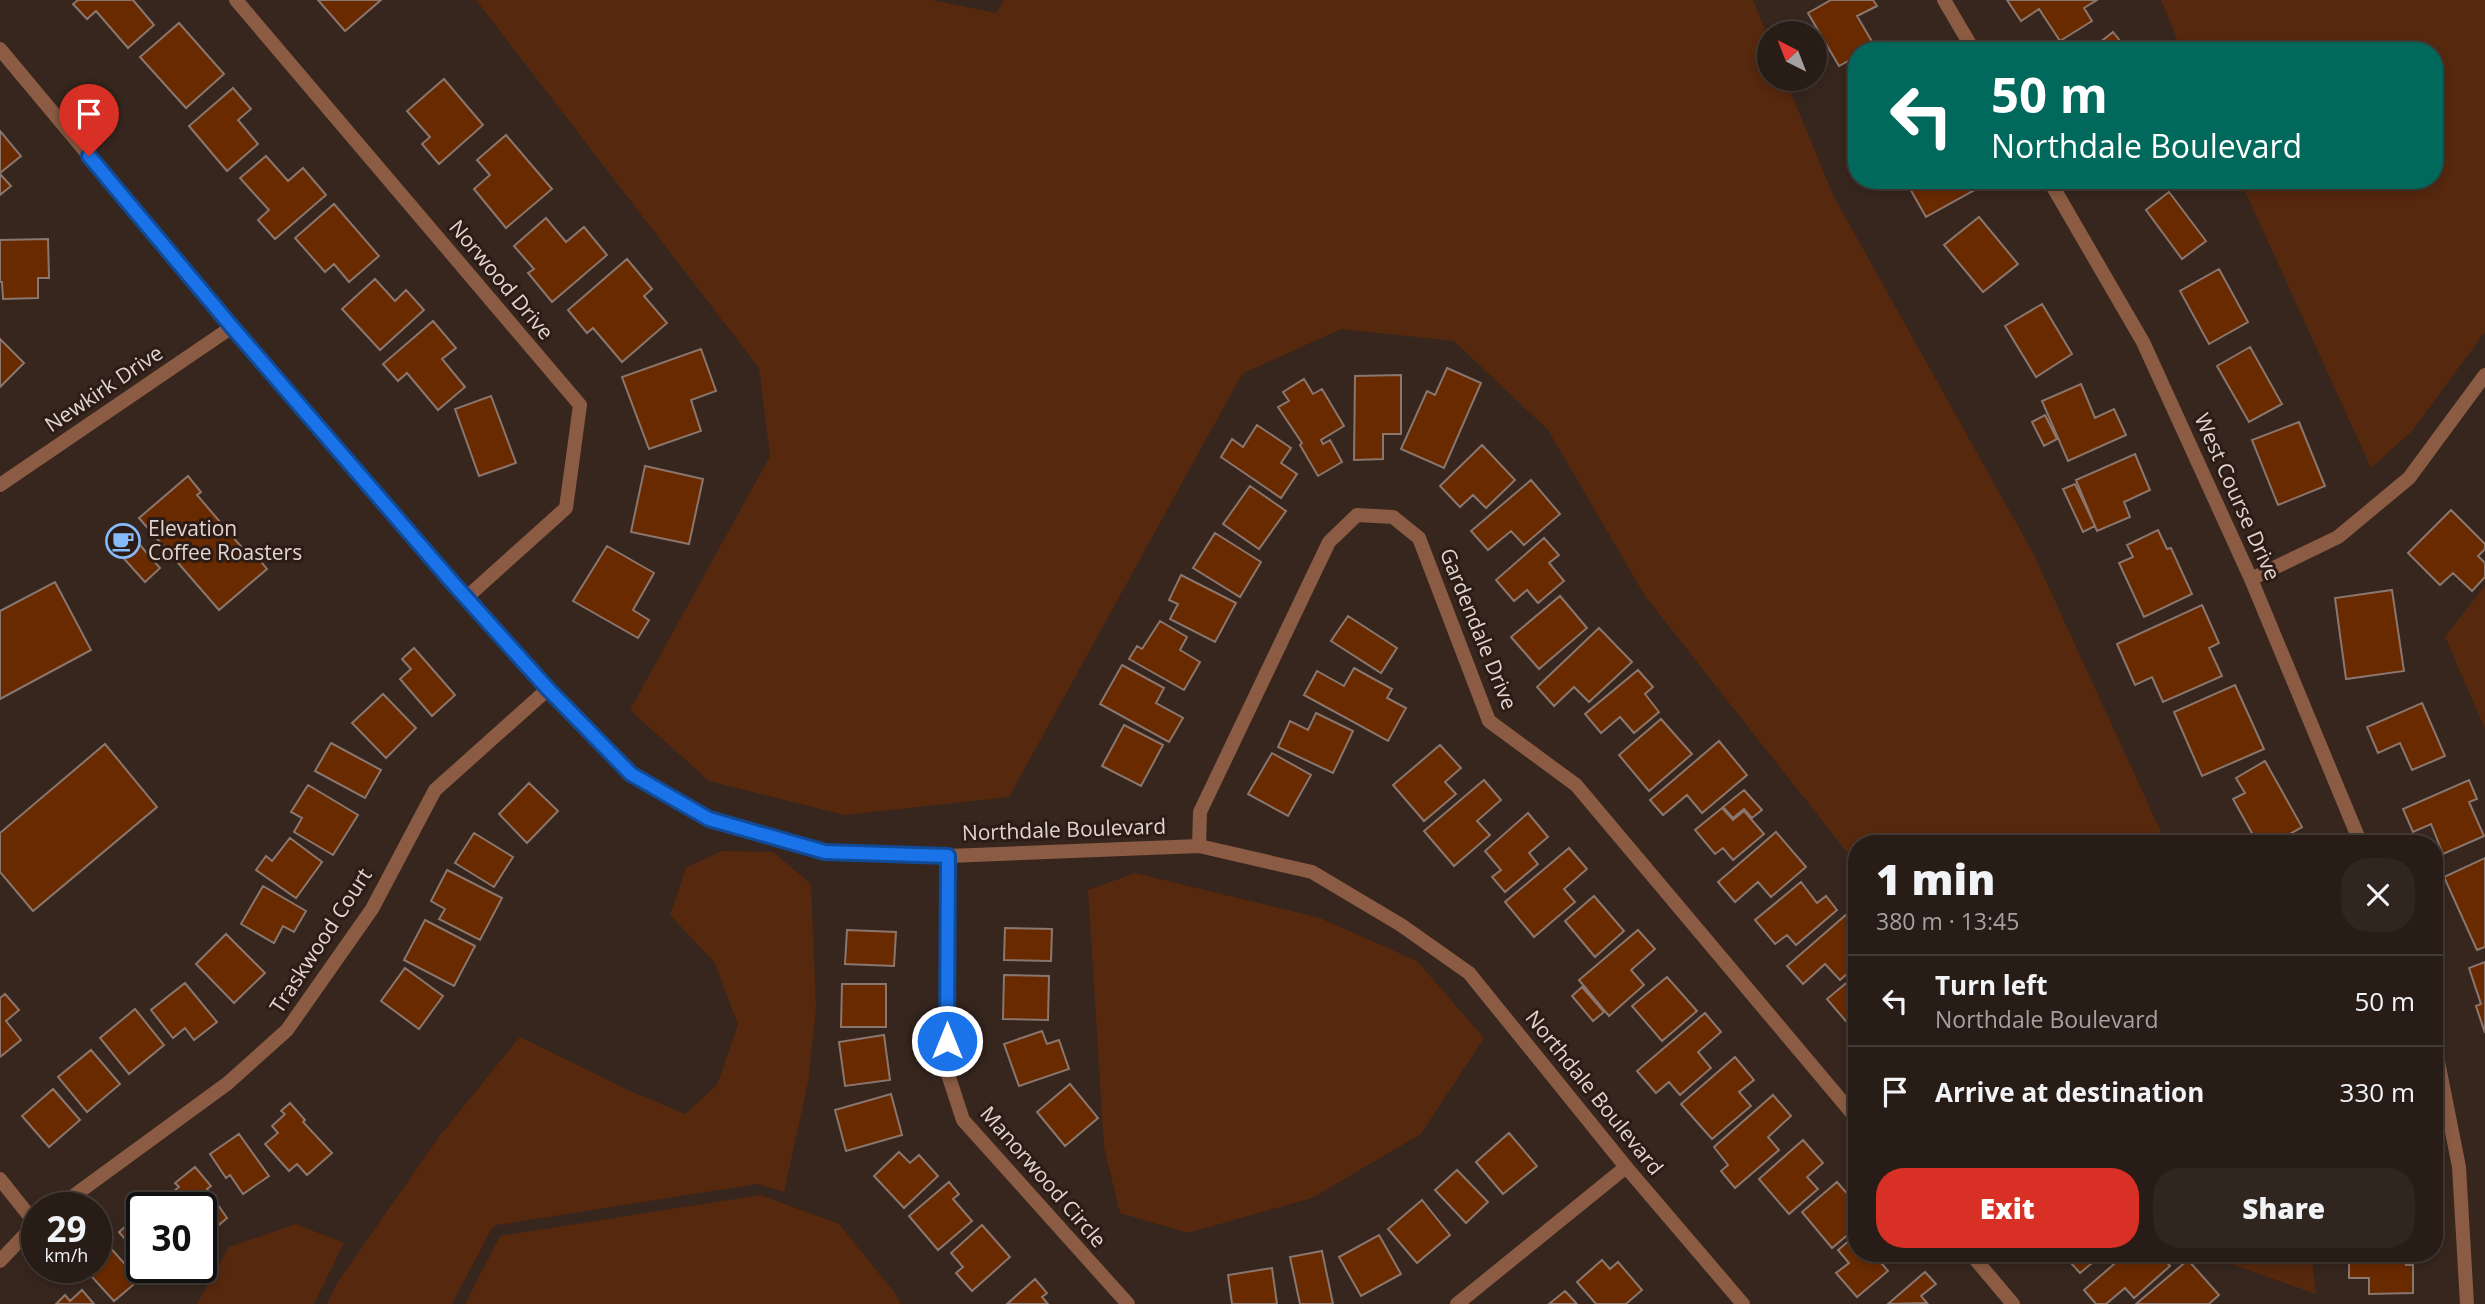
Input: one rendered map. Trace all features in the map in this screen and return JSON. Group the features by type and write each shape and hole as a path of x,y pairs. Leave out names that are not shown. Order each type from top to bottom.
{"street":[{"name":"Norwood Drive","path":"236,0 580,405 566,508 466,598"},
{"path":"1944,0 1968,42"},
{"name":"Northdale Boulevard","path":"0,49 232,327 466,598 548,689 631,774 709,819 825,852 948,856 1199,846 1312,872 1401,925 1469,973 1626,1167 1742,1304"},
{"name":"West Course Drive","path":"2054,189 2143,342 2251,579 2357,835"},
{"name":"Newkirk Drive","path":"0,485 232,327"},
{"path":"2251,579 2338,537 2409,478 2485,375"},
{"name":"Gardendale Drive","path":"1199,846 1200,812 1329,542 1357,515 1393,517 1419,538 1489,721 1576,785 1848,1108"},
{"name":"Traskwood Court","path":"79,1192 228,1083 288,1030 372,909 435,790 548,689"},
{"name":"Manorwood Circle","path":"948,856 946,1068 963,1119 1128,1304"},
{"path":"2443,1086 2459,1167 2467,1304"},
{"path":"1457,1304 1626,1167"},
{"path":"0,1179 21,1205"},
{"path":"0,1261 21,1239"},
{"path":"1977,1262 2012,1304"}],"shaded area":[{"path":"476,0 932,0 996,13 1004,0 1753,0 1762,21 1757,21 1757,91 1790,91 1834,197 2033,553 2162,835 1848,835 1848,854 1645,596 1548,430 1454,341 1341,329 1242,374 1009,797 845,815 709,781 630,710 770,456 759,368"},
{"path":"2161,0 2485,0 2485,332 2411,432 2371,468 2244,189 2443,189 2443,42 2178,42"},
{"path":"2485,585 2485,729 2445,637"},
{"path":"721,851 773,852 811,884 816,1009 808,1083 784,1192 757,1184 497,1225 492,1228 452,1304 327,1304 337,1283 441,1134 520,1037 630,1091 685,1114 717,1085 738,1025 715,963 670,915 686,868"},
{"path":"1135,873 1320,918 1417,961 1484,1038 1421,1134 1312,1198 1188,1233 1120,1213 1104,1147 1088,890"},
{"path":"760,1195 839,1224 901,1304 465,1304 500,1236"},
{"path":"296,1224 344,1243 314,1304 197,1304 209,1283 217,1283 217,1268 229,1247"},
{"path":"2225,1262 2312,1262 2316,1294"}],"building":[{"path":"78,0 133,0 154,25 128,48 96,11 87,19 73,4"},
{"path":"318,0 381,0 345,31"},
{"path":"1831,0 1873,0 1877,6 1857,16 1872,42 1848,42 1848,61 1839,66 1827,45 1827,21 1813,21 1808,13"},
{"path":"2007,0 2097,0 2084,8 2092,21 2060,41 2039,9 2021,21"},
{"path":"179,23 224,74 186,108 140,57"},
{"path":"2113,32 2121,42 2100,42"},
{"path":"444,79 483,125 439,164 422,144 430,137 407,111"},
{"path":"233,88 251,109 238,120 258,144 227,171 189,126"},
{"path":"0,131 21,156 0,173"},
{"path":"506,135 552,189 506,228 474,189 490,175 477,160"},
{"path":"266,156 288,181 303,168 326,195 275,239 258,220 269,210 240,178"},
{"path":"0,174 11,186 0,195"},
{"path":"1910,189 1977,189 1926,217"},
{"path":"2169,192 2206,241 2182,259 2146,210"},
{"path":"334,204 379,256 349,282 334,264 325,272 295,238"},
{"path":"1979,217 2018,264 1983,292 1944,245"},
{"path":"546,218 566,242 584,227 607,255 552,302 528,273 534,269 514,246"},
{"path":"48,239 49,278 38,278 38,298 3,299 0,282 0,240"},
{"path":"627,259 652,289 644,296 667,323 622,362 593,328 587,333 568,310"},
{"path":"2219,269 2248,322 2209,344 2180,291"},
{"path":"375,279 395,301 406,290 424,310 380,350 342,309"},
{"path":"2042,304 2072,354 2036,377 2005,326"},
{"path":"433,321 456,348 442,359 465,387 438,410 407,373 398,381 383,364"},
{"path":"0,339 24,363 0,387"},
{"path":"2250,347 2282,404 2249,422 2217,366"},
{"path":"701,349 716,391 691,400 701,431 649,449 622,377"},
{"path":"1447,368 1481,383 1444,468 1401,449 1427,391 1435,395"},
{"path":"1401,375 1401,434 1383,434 1383,459 1354,460 1355,376"},
{"path":"1304,379 1313,394 1322,389 1344,426 1321,440 1323,444 1330,440 1342,462 1318,476 1300,445 1302,443 1278,407 1289,401 1283,392"},
{"path":"2081,384 2095,418 2114,409 2126,435 2068,461 2042,401"},
{"path":"491,396 516,463 479,476 455,409"},
{"path":"2045,415 2057,439 2044,446 2032,422"},
{"path":"2299,422 2325,486 2278,505 2252,440"},
{"path":"1257,425 1291,448 1281,463 1297,474 1281,498 1221,457 1232,439 1243,447"},
{"path":"1482,445 1515,480 1486,508 1473,495 1460,507 1440,486"},
{"path":"2135,454 2150,490 2124,502 2130,517 2097,531 2076,480"},
{"path":"645,466 703,479 689,544 631,532"},
{"path":"188,476 201,492 197,495 250,557 254,553 267,569 219,610 139,518"},
{"path":"1531,480 1560,514 1524,545 1511,531 1488,550 1471,531"},
{"path":"2075,484 2095,526 2083,532 2063,489"},
{"path":"1250,486 1286,511 1259,549 1223,524"},
{"path":"2451,510 2485,544 2485,549 2478,556 2485,563 2485,577 2472,591 2453,573 2440,585 2408,553"},
{"path":"126,529 160,568 145,582 110,543"},
{"path":"2158,530 2167,549 2171,548 2192,594 2144,617 2119,563 2133,557 2127,545"},
{"path":"1215,533 1261,562 1240,597 1193,568"},
{"path":"1544,538 1559,555 1549,563 1564,581 1538,603 1527,590 1514,601 1496,580"},
{"path":"607,546 654,573 633,610 649,620 638,638 573,601"},
{"path":"1181,575 1236,603 1215,642 1170,619 1178,604 1169,600"},
{"path":"55,582 91,650 0,699 0,611"},
{"path":"2392,590 2404,671 2346,679 2335,598"},
{"path":"1560,596 1587,628 1539,669 1511,637"},
{"path":"2202,605 2219,643 2209,648 2222,676 2163,702 2152,677 2135,685 2117,644"},
{"path":"1348,616 1397,648 1381,673 1331,641"},
{"path":"1160,621 1187,637 1180,650 1200,662 1184,690 1129,659 1137,646 1142,649"},
{"path":"1599,628 1632,662 1589,702 1574,687 1554,706 1537,687"},
{"path":"414,648 455,695 432,716 400,679 411,669 402,659"},
{"path":"1122,665 1164,688 1156,703 1183,718 1169,742 1100,704"},
{"path":"1354,668 1392,689 1387,698 1406,708 1388,741 1304,695 1317,671 1344,686"},
{"path":"1638,670 1653,687 1645,694 1659,712 1634,733 1620,717 1601,733 1585,714"},
{"path":"2235,685 2264,749 2202,776 2174,712"},
{"path":"383,694 416,728 386,758 352,723"},
{"path":"2422,703 2445,756 2412,770 2400,743 2378,753 2367,727"},
{"path":"1316,713 1353,731 1333,773 1278,747 1290,721 1308,730"},
{"path":"1661,719 1692,754 1649,791 1619,755"},
{"path":"1124,725 1163,745 1141,786 1102,766"},
{"path":"1719,741 1747,775 1702,813 1687,795 1663,815 1650,800"},
{"path":"331,743 381,770 365,798 315,771"},
{"path":"105,744 157,807 33,911 0,872 0,833"},
{"path":"1440,745 1461,768 1445,782 1456,794 1424,821 1393,785"},
{"path":"1272,753 1311,775 1288,816 1248,794"},
{"path":"2265,761 2302,827 2288,835 2253,835 2233,799 2245,793 2236,778"},
{"path":"1484,780 1501,800 1477,821 1490,835 1454,866 1424,831"},
{"path":"2469,780 2477,799 2469,802 2484,836 2443,854 2443,835 2435,835 2431,824 2413,832 2403,809"},
{"path":"529,783 558,811 527,843 499,814"},
{"path":"308,785 358,815 333,855 294,832 302,818 291,812"},
{"path":"1744,790 1762,810 1752,818 1744,809 1733,818 1723,807"},
{"path":"1722,808 1733,820 1744,811 1764,834 1733,860 1723,848 1715,854 1695,830"},
{"path":"1528,813 1548,837 1529,853 1538,864 1505,892 1492,877 1501,870 1485,851"},
{"path":"1776,832 1806,867 1771,897 1758,882 1735,902 1718,882"},
{"path":"474,833 513,857 494,887 455,863"},
{"path":"290,838 322,862 296,898 256,870 266,856 272,861"},
{"path":"1569,848 1587,869 1564,889 1575,902 1534,937 1505,902"},
{"path":"2485,858 2485,947 2477,950 2444,877"},
{"path":"447,870 502,898 480,940 439,919 445,909 431,901"},
{"path":"1801,882 1817,903 1826,896 1837,910 1796,945 1787,935 1775,944 1755,920"},
{"path":"263,886 306,911 294,932 283,926 274,943 241,924"},
{"path":"1594,896 1624,931 1595,957 1565,921"},
{"path":"1848,913 1848,973 1840,980 1825,964 1803,984 1787,966"},
{"path":"425,920 475,946 454,986 404,960"},
{"path":"1005,928 1052,929 1051,961 1004,960"},
{"path":"847,930 896,932 894,966 845,964"},
{"path":"1638,930 1655,949 1631,970 1644,985 1609,1016 1579,980"},
{"path":"226,934 265,973 234,1003 196,964"},
{"path":"2485,962 2485,1033 2476,1006 2481,1004 2469,968"},
{"path":"405,968 443,996 419,1029 381,1001"},
{"path":"1004,975 1049,976 1048,1020 1003,1019"},
{"path":"1667,977 1697,1011 1662,1041 1632,1006"},
{"path":"1848,982 1848,1024 1827,999"},
{"path":"185,983 217,1022 194,1040 185,1028 173,1038 151,1010"},
{"path":"842,984 886,984 886,1027 841,1027"},
{"path":"1582,987 1604,1012 1593,1021 1572,996"},
{"path":"5,994 19,1010 6,1021 21,1040 0,1057 0,998"},
{"path":"135,1009 164,1045 129,1074 100,1038"},
{"path":"1705,1013 1721,1032 1698,1052 1711,1068 1680,1095 1669,1082 1656,1093 1637,1071"},
{"path":"1042,1031 1047,1044 1059,1040 1069,1069 1019,1086 1004,1044"},
{"path":"884,1035 890,1080 845,1086 839,1042"},
{"path":"91,1050 120,1084 87,1112 58,1077"},
{"path":"1735,1057 1754,1080 1739,1092 1751,1106 1712,1139 1681,1104"},
{"path":"1070,1084 1098,1118 1065,1146 1037,1112"},
{"path":"53,1089 80,1120 49,1147 22,1116"},
{"path":"891,1094 902,1135 846,1151 835,1110"},
{"path":"1773,1095 1791,1116 1768,1137 1779,1150 1735,1188 1721,1171 1728,1165 1714,1147"},
{"path":"290,1103 305,1120 303,1122 332,1153 307,1175 297,1164 289,1171 265,1144 278,1133 272,1126 285,1114 281,1111"},
{"path":"1509,1133 1537,1166 1503,1194 1476,1162"},
{"path":"239,1134 269,1176 243,1194 230,1175 226,1178 210,1154"},
{"path":"1803,1140 1823,1163 1807,1177 1818,1189 1789,1214 1759,1179"},
{"path":"899,1152 910,1163 919,1155 938,1176 904,1208 874,1176"},
{"path":"195,1167 211,1186 207,1189 209,1192 173,1192 179,1187 175,1183"},
{"path":"1457,1170 1488,1202 1466,1223 1435,1190"},
{"path":"949,1182 959,1194 953,1199 972,1221 938,1250 909,1216"},
{"path":"1837,1182 1848,1195 1848,1235 1832,1248 1802,1212"},
{"path":"1422,1200 1450,1235 1417,1263 1388,1229"},
{"path":"217,1204 227,1218 217,1226"},
{"path":"982,1225 1010,1257 972,1291 956,1273 963,1267 951,1253"},
{"path":"126,1226 126,1240 119,1232"},
{"path":"1379,1235 1401,1274 1361,1296 1339,1257"},
{"path":"1848,1242 1848,1262 1838,1250"},
{"path":"112,1250 126,1265 126,1283 135,1283 114,1301 98,1283 112,1283"},
{"path":"1322,1251 1333,1304 1300,1304 1290,1257"},
{"path":"1602,1260 1610,1269 1618,1262 1642,1290 1626,1304 1596,1304 1577,1282"},
{"path":"1880,1262 1888,1271 1857,1297 1836,1273 1849,1263"},
{"path":"2070,1262 2093,1262 2080,1273"},
{"path":"2117,1262 2167,1262 2170,1266 2134,1298 2125,1288 2106,1304 2096,1304 2084,1290"},
{"path":"2186,1262 2190,1262 2219,1295 2209,1304 2136,1304"},
{"path":"2349,1262 2406,1262 2406,1265 2413,1265 2413,1293 2369,1294 2369,1278 2349,1278"},
{"path":"1272,1268 1277,1304 1232,1304 1228,1275"},
{"path":"1925,1272 1936,1284 1921,1296 1927,1303 1888,1304"},
{"path":"1035,1279 1047,1293 1042,1297 1048,1304 1007,1304"},
{"path":"82,1290 94,1304 56,1304 65,1295 70,1301"},
{"path":"1565,1291 1577,1304 1549,1304"}],"place":[{"name":"Elevation Coffee Roasters","path":"123,541"}],"route":[{"path":"89,156 452,582 548,689 631,774 709,819 825,852 948,856 947,1041"}]}
